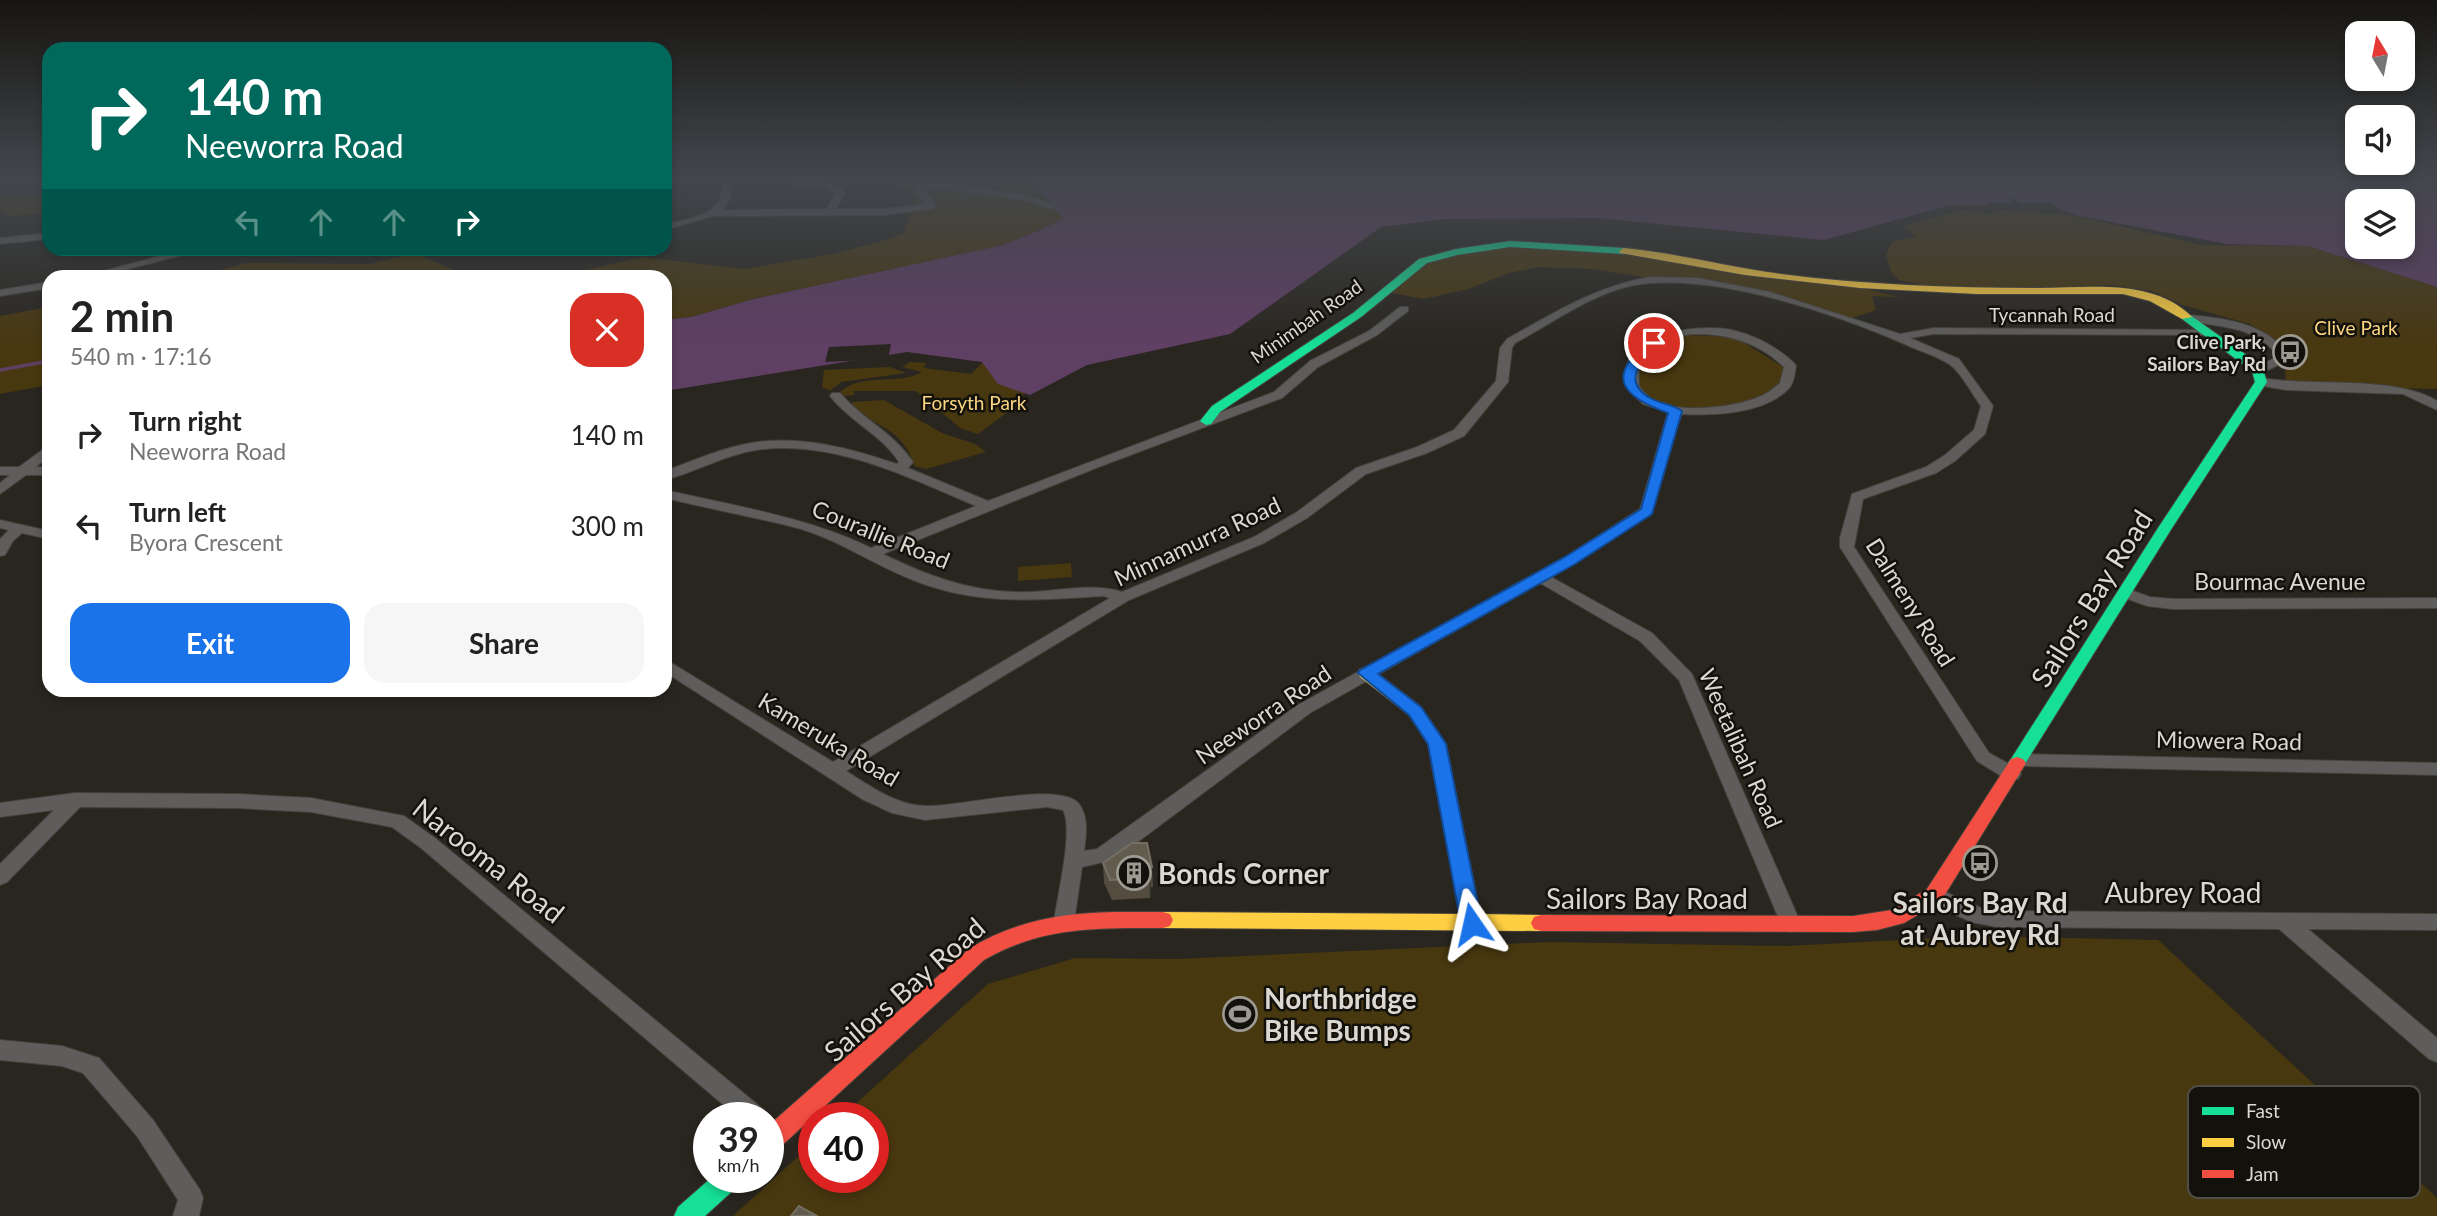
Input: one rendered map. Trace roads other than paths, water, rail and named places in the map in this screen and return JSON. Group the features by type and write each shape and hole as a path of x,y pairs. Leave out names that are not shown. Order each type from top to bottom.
{"street":[{"path":"0,241 42,237"},
{"name":"Minimbah Road","path":"870,554 1206,422 1216,409 1357,315 1423,261 1473,249 1510,244 1614,250 1818,283 1892,288 2051,292 2130,290 2165,301"},
{"path":"115,270 172,256"},
{"name":"Minnamurra Road","path":"832,771 1123,597 1259,540 1302,515 1361,471 1422,450 1459,433 1502,382 1506,348 1511,341 1615,287 1641,280 1714,283 1770,295 1900,338"},
{"path":"0,293 42,286"},
{"name":"Sailors Bay Road","path":"2165,301 2259,376"},
{"path":"1206,422 1278,395 1314,364 1373,333 1404,309"},
{"name":"Sailors Bay Road","path":"784,1124 987,947 1016,931 1064,922 1873,923 1914,911 1934,895 2259,376 2283,355 2273,343 2230,323 2188,318"},
{"path":"1692,331 1727,331 1759,344 1790,366 1791,375 1787,385 1764,401 1719,409 1675,411 1645,401 1631,385 1632,366 1637,357 1659,340 1692,331"},
{"name":"Tycannah Road","path":"1900,338 1913,333 1934,331 2206,332"},
{"name":"Dalmeny Road","path":"1900,338 1955,362 1984,402 1986,413 1980,431 1950,458 1931,470 1857,497 1847,547 1983,757 2016,767"},
{"path":"2259,376 2286,386 2404,390 2437,406"},
{"path":"836,396 849,410 884,432 898,447 906,462 900,469"},
{"name":"Neeworra Road","path":"1072,861 1101,856 1116,848 1278,726 1366,673 1540,577 1647,511 1675,411"},
{"path":"672,474 743,449 768,444 826,450 900,469 989,507"},
{"path":"26,471 42,454"},
{"path":"0,490 26,471 42,464"},
{"path":"0,471 42,471"},
{"name":"Courallie Road","path":"672,496 805,526 918,577 967,591 1030,597 1104,591 1123,597"},
{"path":"0,524 42,533"},
{"path":"0,552 7,538 20,528"},
{"name":"Weetalibah Road","path":"1540,577 1646,637 1686,678 1791,924"},
{"name":"Bourmac Avenue","path":"2125,593 2147,601 2172,604 2437,603"},
{"name":"Kameruka Road","path":"672,668 885,803 913,812 942,812 1046,800 1065,803 1072,808 1079,826 1064,922"},
{"path":"1366,673 1415,711 1437,744 1472,924"},
{"name":"Miowera Road","path":"2016,767 2437,769"},
{"path":"0,877 75,800"},
{"name":"Narooma Road","path":"0,810 75,800 238,801 311,806 397,821 428,843 737,1102"},
{"name":"Aubrey Road","path":"1934,895 1978,916 1997,919 2437,922"},
{"path":"2284,921 2437,1052"},
{"path":"0,1050 62,1056 91,1065 145,1128 191,1198 186,1216"},
{"path":"687,1216 712,1193"}],"waterway":[{"path":"0,370 42,362"}],"place":[{"name":"Clive Park, Sailors Bay Rd","path":"2290,352"},
{"name":"Sailors Bay Rd at Aubrey Rd","path":"1980,863"},
{"name":"Bonds Corner","path":"1134,873"},
{"name":"Northbridge Bike Bumps","path":"1240,1014"}],"park label":[{"name":"Clive Park","path":"2356,327"},
{"name":"Forsyth Park","path":"974,402"}]}
